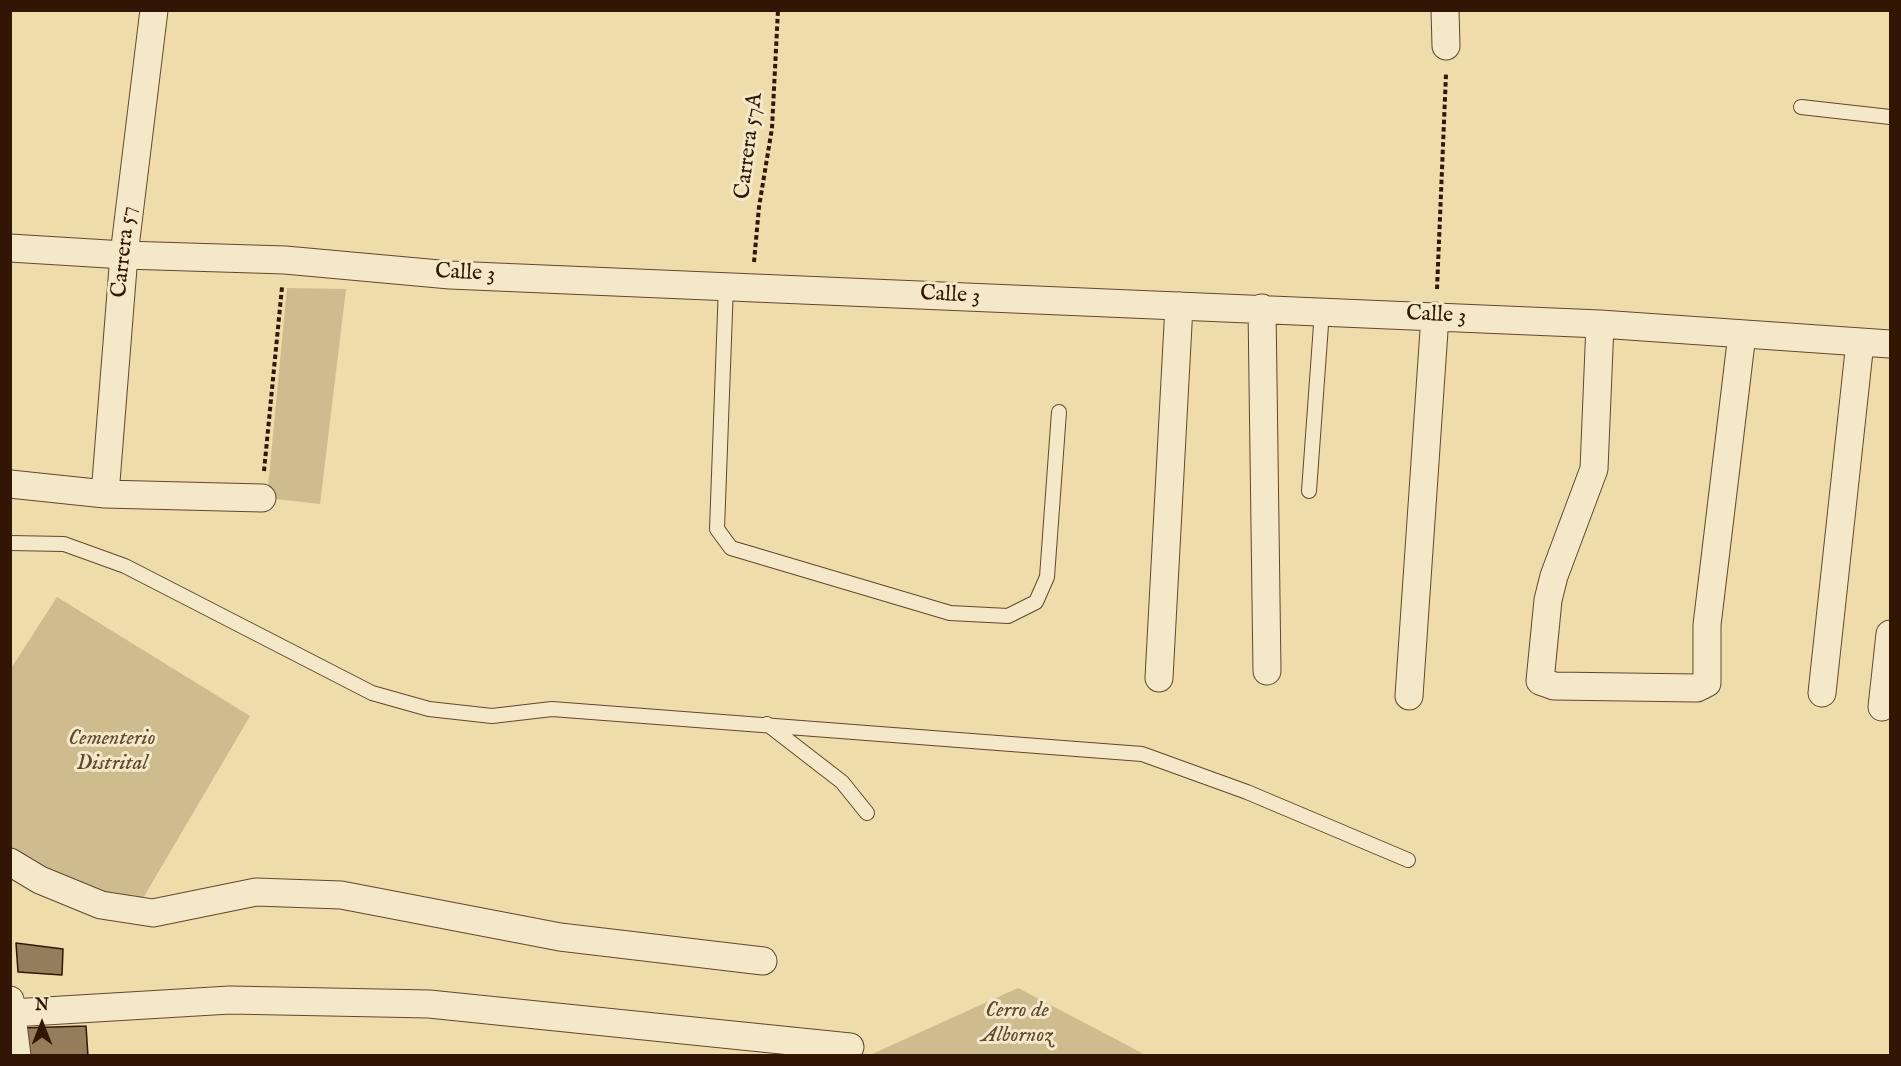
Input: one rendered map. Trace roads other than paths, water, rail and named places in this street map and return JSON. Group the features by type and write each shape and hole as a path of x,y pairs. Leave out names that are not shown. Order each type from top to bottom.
{"street":[{"name":"Carrera 57","path":"105,495 124,255 154,10"},
{"path":"1445,10 1446,46"},
{"name":"Calle 3","path":"10,248 124,255 285,260 450,275 1600,324 1890,344"},
{"path":"1160,678 1179,306"},
{"path":"1262,308 1267,671"},
{"path":"1409,696 1435,316"},
{"path":"1600,324 1594,469 1554,576 1548,600 1540,681 1554,686 1697,688 1707,683 1707,625 1742,334"},
{"path":"1822,693 1860,342"},
{"path":"10,484 105,495 262,498"},
{"path":"1882,707 1890,634"},
{"path":"10,862 40,880 102,905 153,913 256,892 341,895 560,937 764,961"},
{"path":"17,1056 11,1007 230,1000 429,1004 850,1047"}],"lane":[{"path":"1800,107 1890,117"},
{"path":"740,286 717,529 731,548 950,613 1008,615 1036,602 1047,577 1059,412"},
{"path":"1309,491 1322,311"},
{"path":"10,543 64,544 125,566 372,693 429,710 492,716 552,709 1142,754 1247,792 1408,860"},
{"path":"767,724 842,782 867,813"}],"park label":[{"name":"Cementerio Distrital","path":"112,752"},
{"name":"Cerro de Albornoz","path":"1017,1024"}]}
